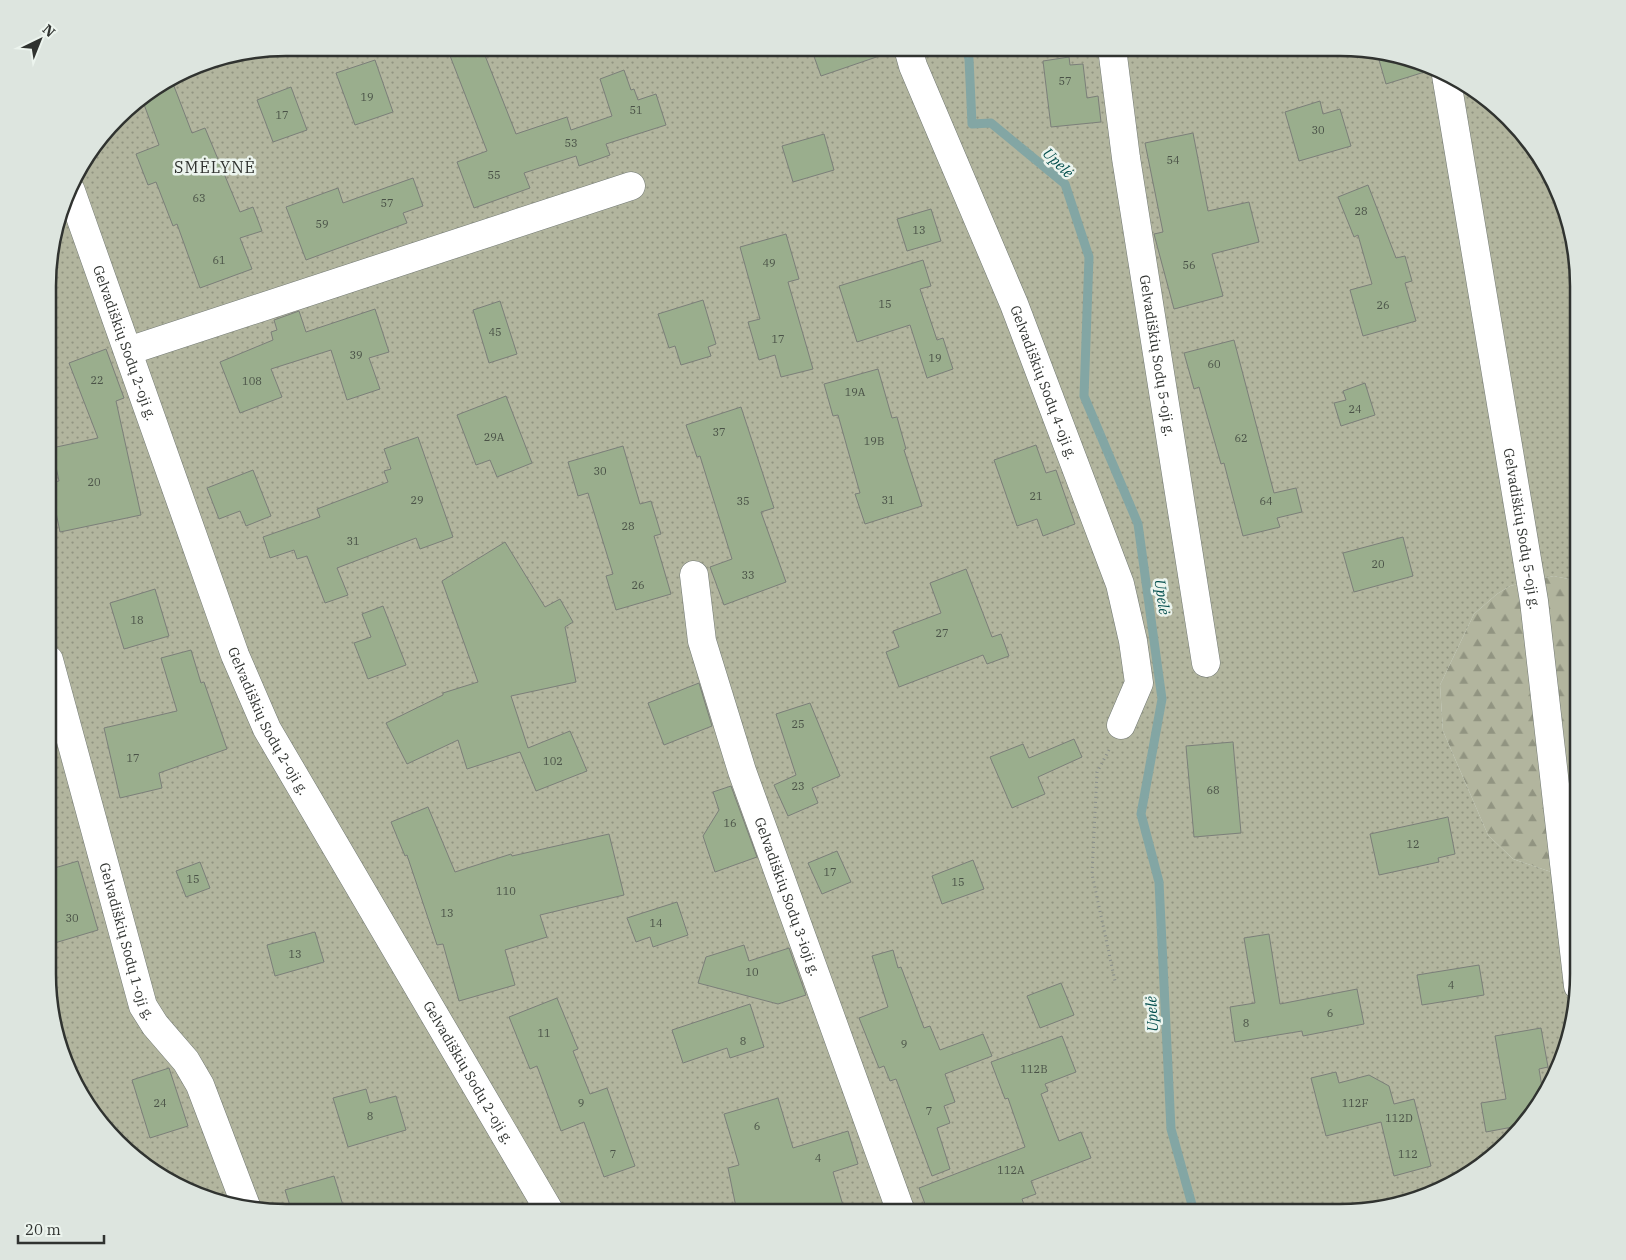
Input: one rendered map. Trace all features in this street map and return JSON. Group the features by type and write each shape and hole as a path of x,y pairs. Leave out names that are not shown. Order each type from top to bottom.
{"street":[{"name":"Gelvadiškių Sodų 4-oji g.","path":"910,56 1014,304 1120,584 1133,641 1139,683 1122,725"},
{"name":"Gelvadiškių Sodų 5-oji g.","path":"1113,56 1126,158 1206,663"},
{"name":"Gelvadiškių Sodų 5-oji g.","path":"1447,83 1534,601 1570,916"},
{"path":"128,351 631,186"},
{"name":"Gelvadiškių Sodų 2-oji g.","path":"74,199 235,655 267,729 545,1204"},
{"name":"Gelvadiškių Sodų 3-ioji g.","path":"694,575 702,641 742,771 898,1204"},
{"name":"Gelvadiškių Sodų 1-oji g.","path":"56,686 143,1006 155,1025 186,1061 200,1085 244,1200"}],"path":[{"path":"1115,981 1092,874 1097,772 1122,725"}],"green space":[{"path":"286,56 1340,56 1370,58 1400,64 1442,80 1468,95 1492,113 1513,134 1531,158 1546,184 1558,212 1568,256 1570,286 1570,579 1554,576 1510,586 1497,594 1474,614 1440,685 1443,731 1488,835 1513,859 1570,878 1570,974 1568,1004 1558,1048 1546,1076 1531,1102 1503,1137 1455,1173 1414,1192 1400,1196 1370,1202 1340,1204 286,1204 256,1202 226,1196 184,1180 158,1165 134,1147 113,1126 95,1102 80,1076 68,1048 58,1004 56,974 56,286 58,256 64,226 80,184 95,158 113,134 134,113 158,95 184,80 212,68 256,58"},
{"path":"1554,576 1570,579 1570,878 1513,859 1488,835 1443,731 1440,685 1474,614 1497,594 1510,586"}],"building":[{"path":"450,56 485,56 516,134 567,117 571,130 612,116 600,79 624,70 631,90 634,89 638,100 656,94 666,125 606,144 610,155 579,166 576,156 524,173 530,188 474,208 457,162 487,151"},
{"path":"814,56 879,56 821,76"},
{"path":"1069,57 1070,65 1083,64 1087,98 1098,96 1101,122 1051,127 1043,61"},
{"path":"375,60 393,112 355,125 336,73"},
{"path":"1379,60 1400,64 1424,72 1386,84"},
{"path":"174,86 192,133 205,128 240,212 253,207 262,231 240,238 252,269 200,288 177,224 173,226 156,182 148,185 136,154 159,145 144,105"},
{"path":"291,87 307,130 273,142 257,100"},
{"path":"1320,101 1323,114 1340,109 1351,146 1299,161 1285,112"},
{"path":"1193,133 1208,211 1249,202 1259,242 1212,254 1223,296 1174,309 1154,234 1163,232 1145,143"},
{"path":"824,134 834,170 793,182 782,146"},
{"path":"413,178 423,206 403,213 407,223 306,260 286,207 338,188 343,203"},
{"path":"1368,185 1396,258 1405,256 1412,281 1405,283 1416,321 1363,336 1350,290 1372,284 1358,235 1354,237 1338,197"},
{"path":"931,209 941,241 907,251 897,219"},
{"path":"786,234 799,279 788,282 813,369 781,377 775,355 759,360 748,322 760,319 740,247"},
{"path":"923,260 931,286 920,289 937,340 943,338 953,369 927,378 910,325 857,342 839,286"},
{"path":"703,300 716,344 708,347 711,356 681,365 675,346 669,348 658,314"},
{"path":"500,301 517,354 489,363 473,310"},
{"path":"375,309 389,352 369,358 380,389 347,400 331,350 271,369 282,397 240,413 220,362 273,340 271,332 277,330 274,320 299,311 306,332"},
{"path":"1234,340 1274,493 1296,488 1302,512 1277,518 1280,527 1243,536 1224,463 1221,464 1199,387 1194,389 1184,353"},
{"path":"106,349 124,398 116,401 141,515 60,532 56,512 56,482 59,481 56,467 56,447 98,438 69,363"},
{"path":"878,369 892,418 897,417 906,449 904,450 922,506 865,524 855,494 860,493 838,415 833,416 824,384"},
{"path":"1365,383 1375,415 1341,426 1334,403 1346,400 1343,391"},
{"path":"506,396 532,463 497,477 490,460 476,465 457,415"},
{"path":"741,407 774,508 761,512 786,582 724,605 710,567 732,559 700,456 697,457 686,425"},
{"path":"418,437 453,537 420,549 416,538 337,568 348,595 325,603 307,556 297,559 294,550 270,558 263,537 320,517 317,509 388,482 384,471 391,469 384,449"},
{"path":"1036,445 1046,473 1056,470 1075,524 1043,536 1037,519 1017,526 994,460"},
{"path":"623,446 640,504 651,501 661,534 654,536 671,594 616,610 606,576 613,574 588,493 578,496 568,462"},
{"path":"253,470 271,516 246,526 240,511 219,519 207,488"},
{"path":"1403,537 1413,576 1354,592 1343,553"},
{"path":"505,542 545,607 560,599 573,622 565,627 576,682 511,696 528,748 570,731 587,771 536,791 520,752 467,769 458,740 407,764 386,723 443,695 443,693 478,682 442,581"},
{"path":"966,569 992,637 1001,634 1009,656 987,664 983,655 899,687 886,652 899,647 893,631 941,613 930,583"},
{"path":"155,589 169,636 124,649 110,603"},
{"path":"383,606 406,665 368,679 354,643 371,637 362,614"},
{"path":"191,650 201,683 204,682 227,749 159,773 162,788 120,798 104,728 177,711 161,658"},
{"path":"699,683 712,726 664,745 648,703"},
{"path":"810,703 840,776 812,788 818,803 788,816 774,785 796,775 776,714"},
{"path":"1074,739 1082,757 1038,777 1045,794 1012,808 990,757 1023,744 1029,758"},
{"path":"1233,742 1241,833 1194,837 1186,746"},
{"path":"731,786 757,857 715,872 703,836 719,810 713,792"},
{"path":"428,807 455,872 511,854 512,856 609,834 624,895 540,915 547,937 505,950 515,985 459,1001 443,944 437,945 407,855 405,856 391,822"},
{"path":"1448,817 1455,854 1438,858 1439,862 1379,875 1370,834"},
{"path":"837,851 851,882 822,894 808,863"},
{"path":"973,860 984,889 942,904 932,876"},
{"path":"78,861 98,930 56,943 56,868"},
{"path":"200,862 210,888 186,897 176,871"},
{"path":"677,902 688,935 653,947 650,937 636,942 627,918"},
{"path":"315,932 324,962 275,976 267,945"},
{"path":"1269,934 1280,1004 1357,989 1364,1024 1303,1036 1302,1031 1235,1042 1230,1007 1255,1003 1244,938"},
{"path":"744,945 749,961 789,948 806,995 778,1004 698,983 706,957"},
{"path":"893,950 898,968 901,967 924,1028 930,1026 940,1050 983,1034 992,1056 945,1074 955,1102 944,1106 950,1123 937,1128 950,1169 932,1176 896,1079 890,1081 884,1066 879,1068 859,1018 888,1007 872,956"},
{"path":"1479,965 1484,995 1422,1005 1417,975"},
{"path":"1061,983 1074,1015 1040,1028 1027,996"},
{"path":"557,998 578,1049 573,1051 590,1094 607,1088 635,1166 604,1177 584,1122 561,1131 537,1066 530,1069 509,1017"},
{"path":"750,1004 764,1047 730,1058 727,1048 683,1063 672,1030"},
{"path":"1541,1028 1548,1067 1539,1069 1542,1084 1512,1127 1486,1132 1481,1103 1506,1099 1495,1036"},
{"path":"1062,1036 1076,1072 1045,1084 1048,1091 1041,1094 1059,1141 1081,1132 1091,1158 1031,1181 1036,1194 1022,1199 1024,1204 925,1204 919,1188 1025,1147 1008,1098 1005,1099 991,1062"},
{"path":"169,1068 188,1126 150,1138 132,1080"},
{"path":"1336,1072 1339,1083 1369,1075 1389,1086 1394,1104 1414,1099 1431,1166 1394,1176 1381,1122 1326,1136 1311,1078"},
{"path":"366,1089 370,1103 396,1096 406,1130 348,1147 333,1098"},
{"path":"778,1098 793,1148 848,1131 858,1164 833,1172 843,1204 735,1204 728,1168 739,1165 724,1114"},
{"path":"334,1176 343,1204 289,1204 285,1190"}],"waterway":[{"name":"Upelė","path":"968,56 972,124 991,123 1065,184 1089,257 1084,396 1138,524 1162,699 1141,814 1159,882 1171,1129 1192,1204"}],"district":[{"name":"SMĖLYNĖ","path":"215,167"}]}
